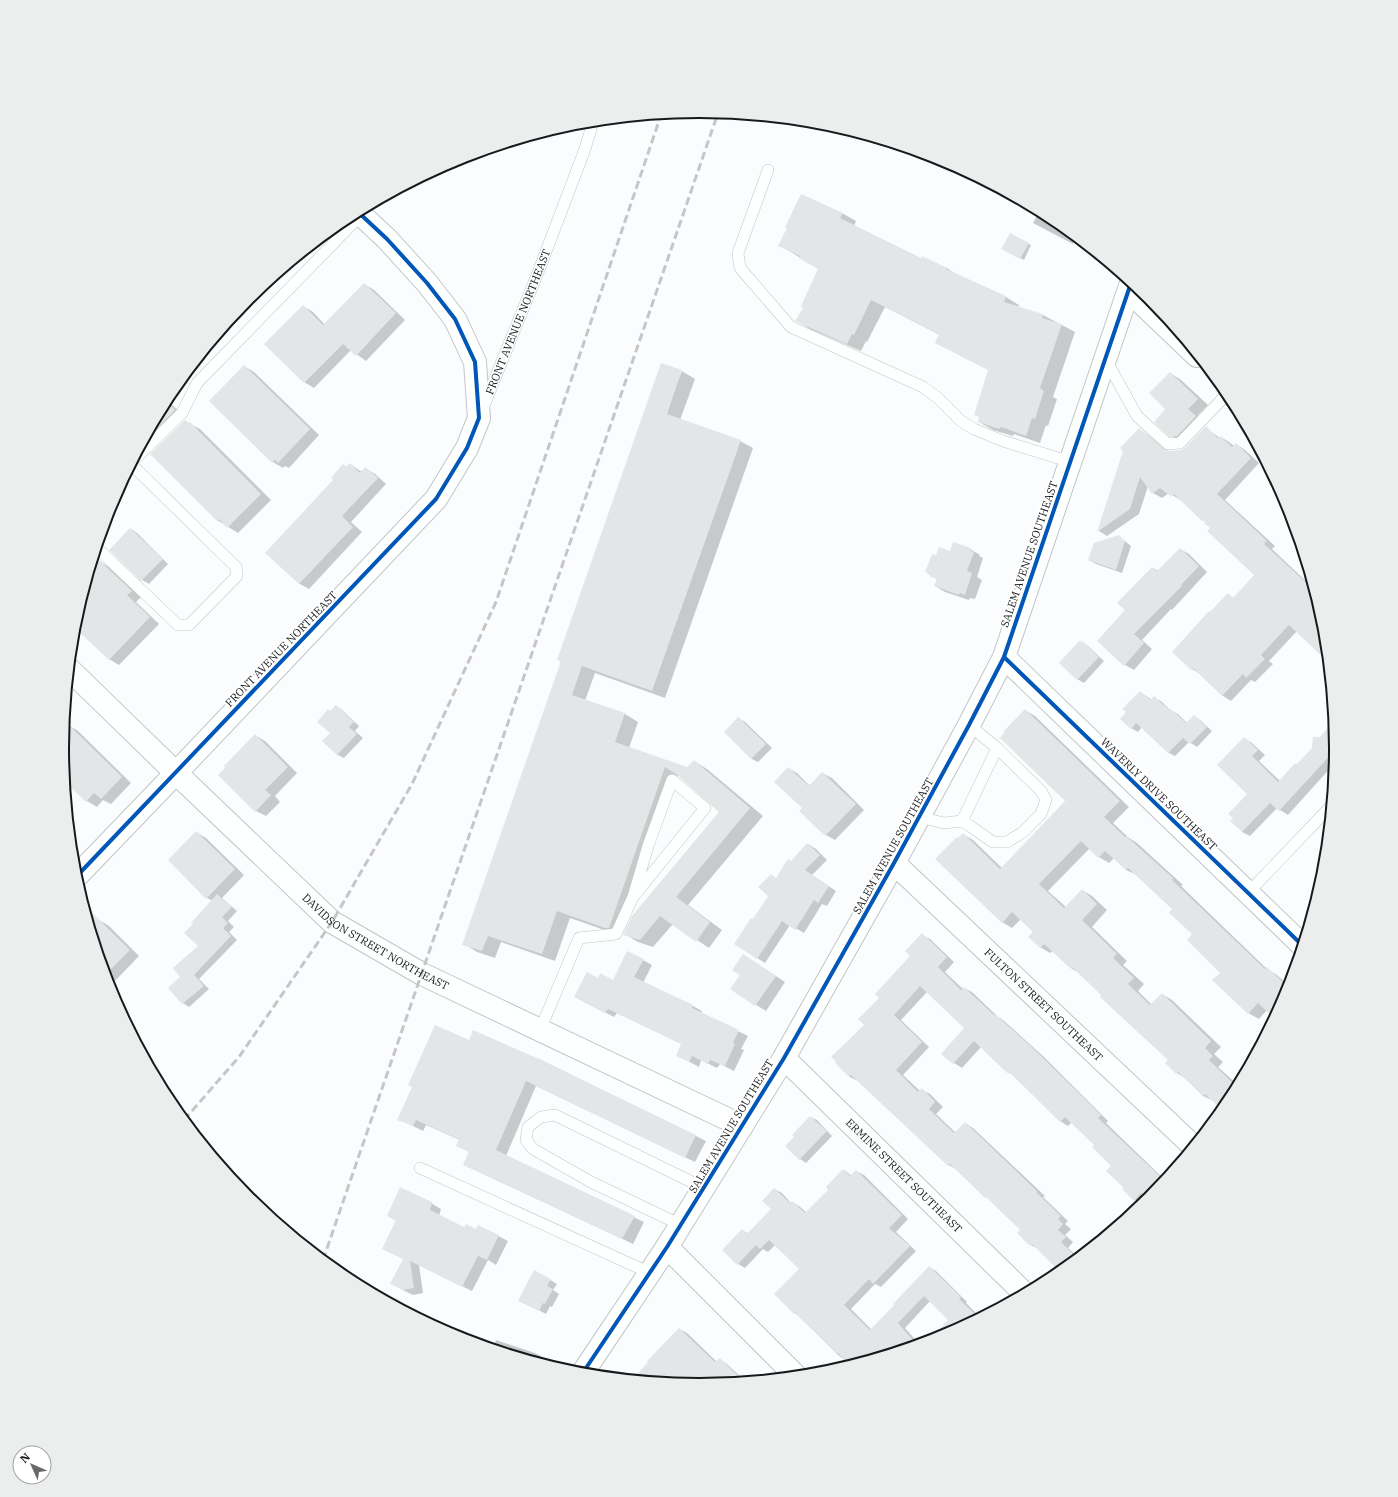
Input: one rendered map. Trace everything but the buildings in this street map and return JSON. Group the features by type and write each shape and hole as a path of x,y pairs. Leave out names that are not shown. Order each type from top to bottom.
{"street":[{"path":"363,216 387,239 427,283 454,319 475,362 479,418"},
{"name":"SALEM AVENUE SOUTHEAST","path":"586,1368 667,1248 784,1058 894,864 1004,657 1129,289"},
{"name":"FRONT AVENUE NORTHEAST","path":"81,872 436,499 467,448 479,418"},
{"name":"WAVERLY DRIVE SOUTHEAST","path":"1004,657 1299,942"},
{"name":"DAVIDSON STREET NORTHEAST","path":"73,673 332,922 422,974 742,1126"},
{"name":"FULTON STREET SOUTHEAST","path":"894,864 1190,1143"},
{"name":"ERMINE STREET SOUTHEAST","path":"784,1058 1021,1290"},
{"path":"667,1248 791,1371"}],"lane":[{"name":"FRONT AVENUE NORTHEAST","path":"479,418 539,270 585,149 591,128"},
{"path":"768,170 738,253 740,268 791,327 923,388 938,398 961,421 974,429 1003,441 1071,462"},
{"path":"144,450 182,413 197,383 347,226"},
{"path":"1106,360 1136,416 1168,444 1180,443 1223,398"},
{"path":"100,551 178,625 189,625 237,576 236,567 135,468"},
{"path":"919,817 944,823 962,821 994,842 1007,842 1023,832 1041,814 1046,800 1041,791 997,748 969,725"},
{"path":"962,821 997,748"},
{"path":"540,1030 579,938 616,934 633,897 648,846 672,780 705,808 633,897"},
{"path":"1248,893 1326,811"},
{"path":"681,1225 591,1182 533,1149 526,1140 528,1127 541,1116 555,1115 704,1188"},
{"path":"420,1168 650,1273"}],"railway":[{"path":"325,1255 716,119"},
{"path":"187,1116 239,1057 332,922 412,784 496,602 659,120"}],"cycle path":[{"path":"81,872 436,499 467,448 479,418 475,362 455,319 427,283 387,239 363,216"},
{"path":"586,1368 667,1247 784,1058 894,863 1004,657 1129,289"},
{"path":"1004,657 1299,942"}]}
